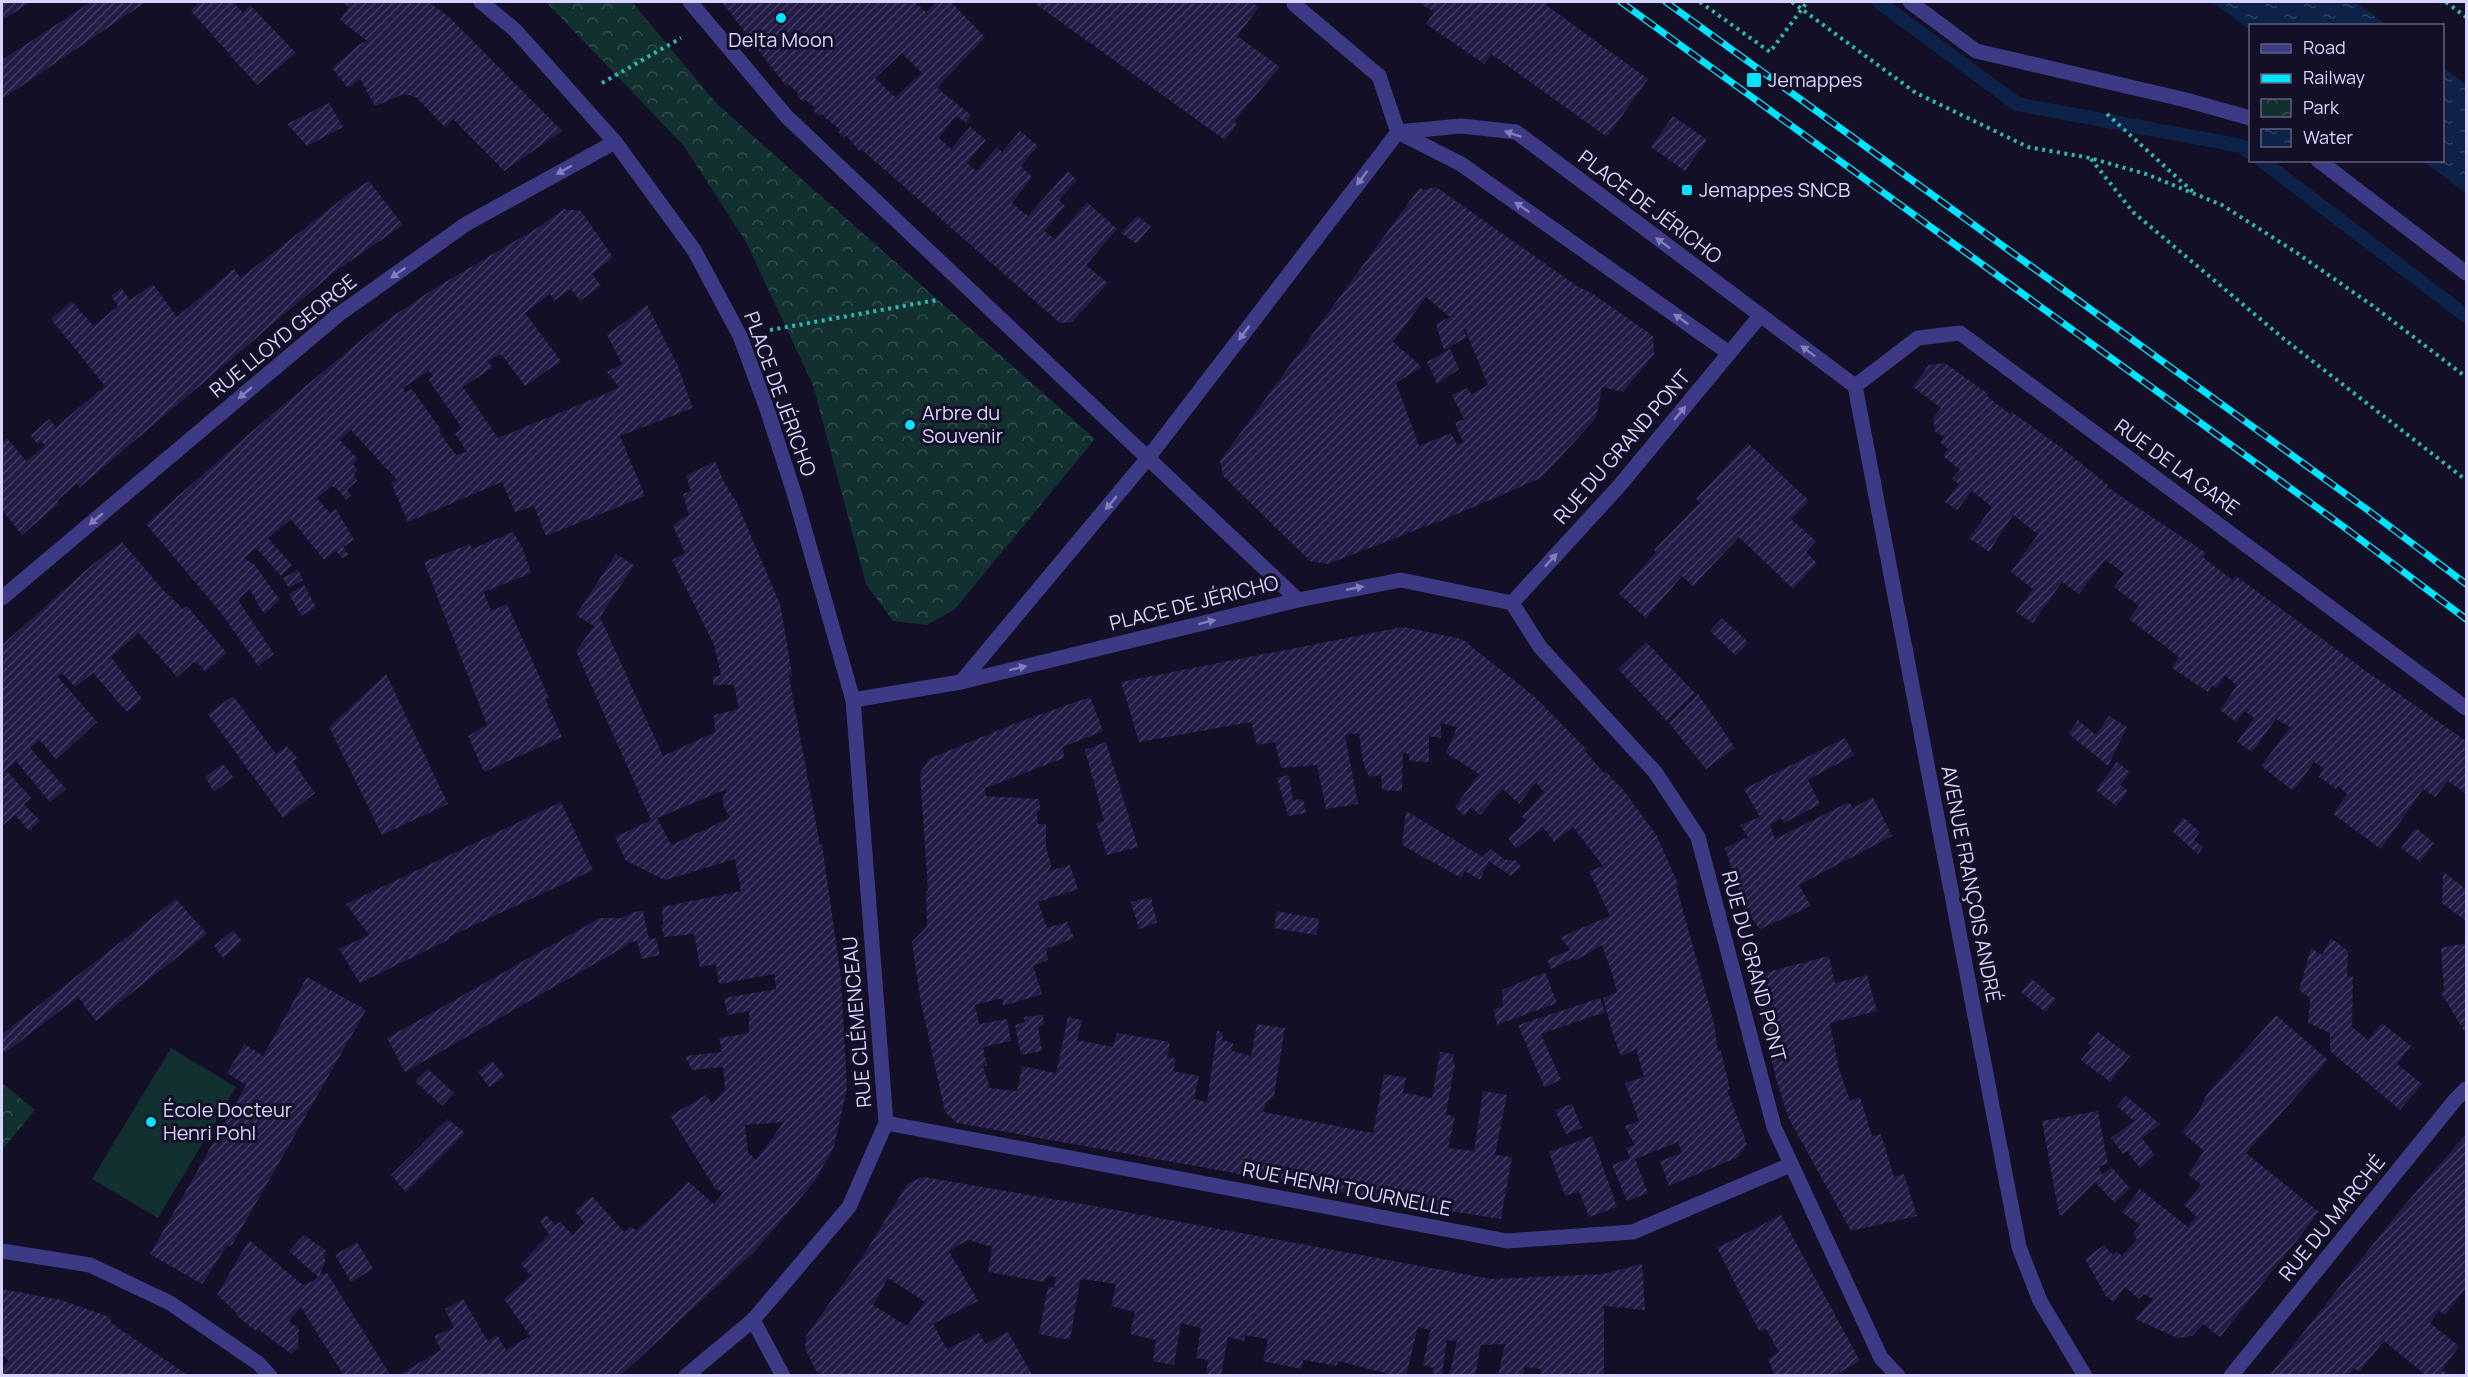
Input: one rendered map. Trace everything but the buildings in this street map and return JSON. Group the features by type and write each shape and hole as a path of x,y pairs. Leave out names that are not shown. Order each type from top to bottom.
{"street":[{"name":"PLACE DE JÉRICHO","path":"481,2 515,30 615,142 694,250 740,336 767,409 795,496 853,700 961,682 1298,600"},
{"path":"690,2 787,117 1298,600 1401,580 1512,603"},
{"path":"1910,2 1976,51 2186,100 2249,118"},
{"path":"1294,4 1379,76 1398,132 1461,164 1729,353"},
{"name":"PLACE DE JÉRICHO","path":"1398,132 1461,126 1516,132 1854,386"},
{"path":"961,682 1148,458 1398,132"},
{"name":"RUE LLOYD GEORGE","path":"2,598 338,315 466,224 615,142"},
{"path":"2321,162 2466,273"},
{"name":"RUE DU GRAND PONT","path":"1760,316 1620,485 1512,603 1540,647 1655,772 1698,837 1774,1128 1881,1358 1898,1376"},
{"name":"RUE DE LA GARE","path":"1854,386 1918,338 1960,333 2466,708"},
{"name":"AVENUE FRANÇOIS ANDRÉ","path":"1854,386 2019,1247 2040,1301 2085,1376"},
{"name":"RUE CLÉMENCEAU","path":"686,1376 753,1320 849,1208 886,1123 853,700"},
{"name":"RUE DU MARCHÉ","path":"2231,1376 2466,1089"},
{"name":"RUE HENRI TOURNELLE","path":"886,1123 1507,1241 1633,1232 1790,1165"},
{"path":"2,1251 90,1265 170,1303 258,1363 270,1376"},
{"path":"753,1320 783,1376"}],"path":[{"path":"1700,2 1770,52 1808,2"},
{"path":"1792,2 1916,93 2028,147 2090,158 2146,174 2222,206 2373,306 2466,377"},
{"path":"2446,2 2466,17"},
{"path":"576,98 708,22"},
{"path":"2102,110 2196,195"},
{"path":"2090,158 2133,212 2284,339 2466,480"},
{"path":"740,336 973,293"}],"green space":[{"path":"546,2 632,2 717,104 1095,439 955,609 927,625 893,621 866,584 813,385 746,242 684,146"},
{"path":"171,1048 236,1087 158,1218 92,1179"},
{"path":"2,1083 35,1110 2,1150"}],"water":[{"path":"2212,2 2356,2 2386,24 2249,24 2249,29"},
{"path":"2444,68 2466,85 2466,193 2424,162 2444,162"}],"waterway":[{"path":"1879,2 2017,104 2242,146 2249,152"},
{"path":"2264,162 2466,316"}],"railway":[{"path":"1621,2 2348,530 2466,619"},
{"path":"1666,2 2365,508 2466,584"}],"place":[{"name":"Delta Moon","path":"781,18"},
{"name":"Jemappes","path":"1754,80"},
{"name":"Jemappes SNCB","path":"1687,190"},
{"name":"Arbre du Souvenir","path":"910,425"},
{"name":"École Docteur Henri Pohl","path":"151,1122"}]}
